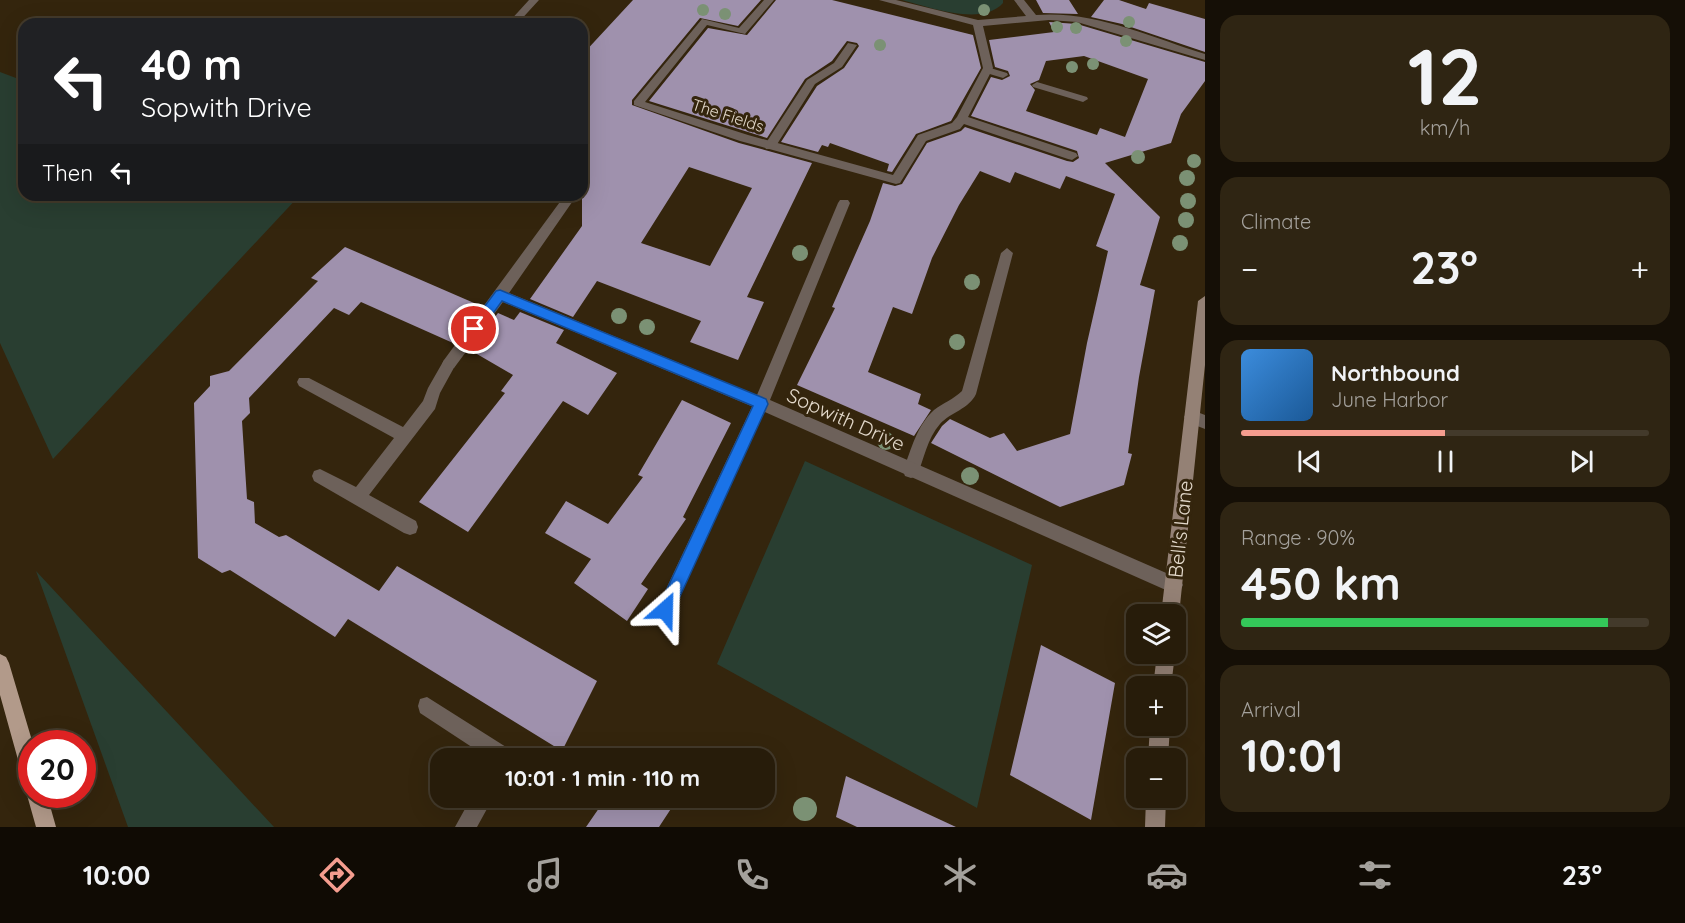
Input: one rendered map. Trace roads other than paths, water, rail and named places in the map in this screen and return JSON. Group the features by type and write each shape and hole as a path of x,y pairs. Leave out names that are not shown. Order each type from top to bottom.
{"main road":[{"path":"0,663 19,730"},
{"path":"41,808 46,827"}],"street":[{"path":"518,18 534,0"},
{"name":"The Fields","path":"769,0 741,32 705,21 639,104 770,146 896,180 922,138 956,126 962,120"},
{"path":"884,0 978,23 1062,17 1089,21 1205,57"},
{"path":"1019,0 1034,18"},
{"path":"978,23 987,70 962,120 1072,156"},
{"path":"770,146 811,82 838,65 852,45"},
{"path":"987,70 1003,75"},
{"path":"1037,85 1083,99"},
{"path":"358,497 430,404 433,392 448,364 567,201"},
{"path":"665,610 761,404 844,203"},
{"path":"911,471 926,433 942,413 959,405 969,394 1007,253"},
{"name":"Sopwith Drive","path":"500,295 761,404 1174,585"},
{"name":"Bell's Lane","path":"1171,604 1199,419 1205,301"},
{"path":"304,382 405,436"},
{"path":"320,476 410,527"},
{"path":"427,706 490,748"},
{"path":"465,827 477,808"},
{"path":"1155,827 1156,808"}]}
